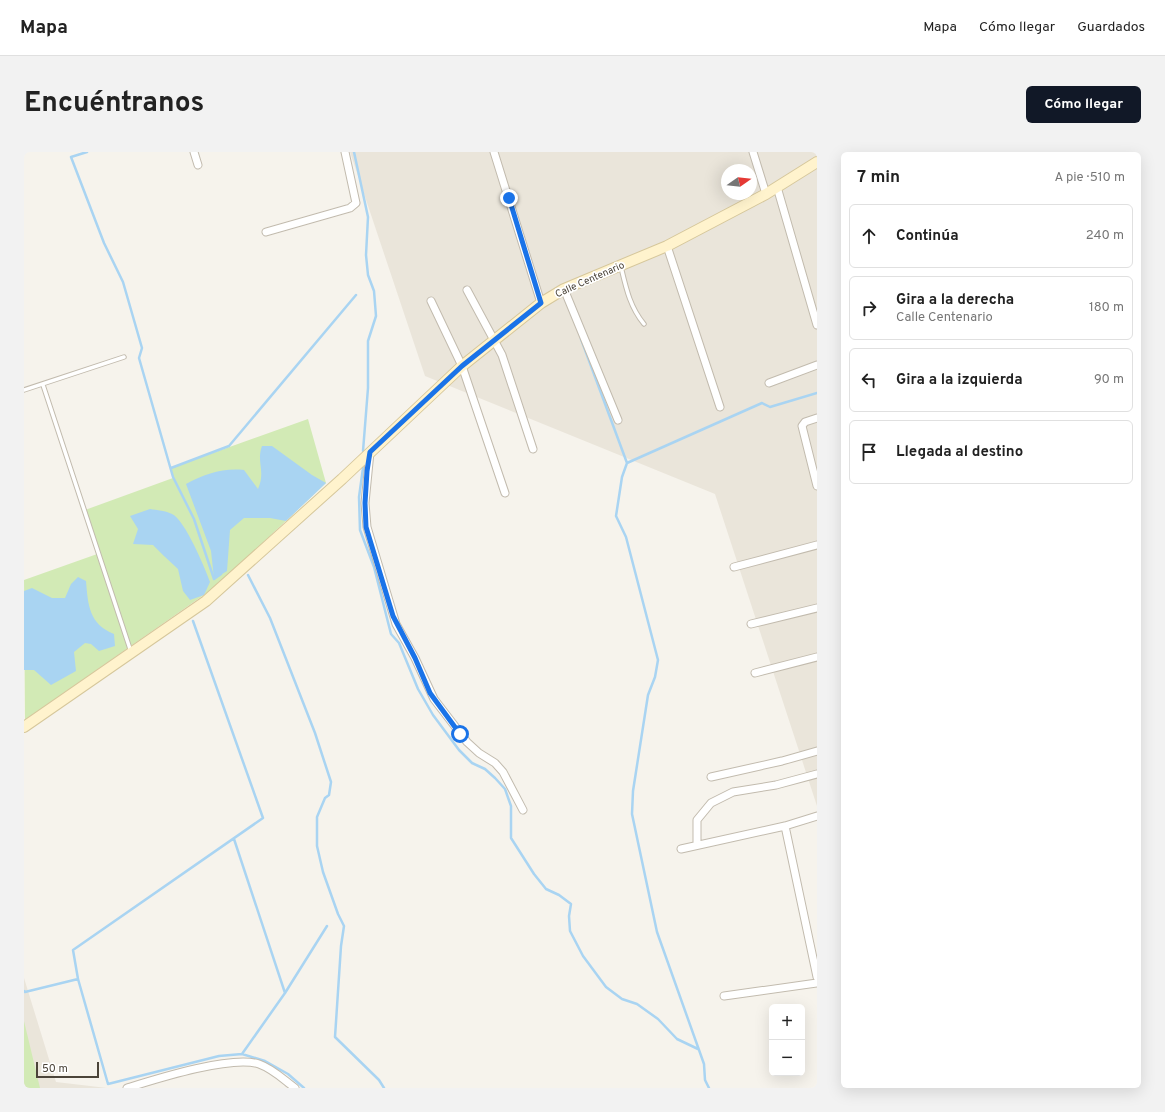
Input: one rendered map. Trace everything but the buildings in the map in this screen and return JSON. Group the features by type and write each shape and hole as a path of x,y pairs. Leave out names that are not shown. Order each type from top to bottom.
{"street":[{"path":"194,152 198,165"},
{"path":"266,232 350,208 356,203 345,152"},
{"path":"494,152 541,303"},
{"path":"754,152 766,194"},
{"name":"Calle Centenario","path":"24,727 132,653 216,592 462,366 541,303 564,290 667,246 766,194 817,162"},
{"path":"777,187 817,325"},
{"path":"667,246 720,407"},
{"path":"467,290 502,355 533,449"},
{"path":"564,290 618,420"},
{"path":"431,301 462,366 505,493"},
{"path":"769,383 817,365"},
{"path":"817,418 805,422 802,428 817,486"},
{"path":"370,452 365,503 366,527 396,624 415,658 434,699 467,742 479,753 495,763 503,772 523,810"},
{"path":"734,567 817,545"},
{"path":"751,624 817,608"},
{"path":"755,674 817,657"},
{"path":"710,777 782,761 817,751"},
{"path":"697,845 697,820 711,803 733,792 776,785 817,774"},
{"path":"681,848 785,826 817,816"},
{"path":"785,826 817,977"},
{"path":"724,996 817,983"},
{"path":"127,1088 219,1064 250,1062 266,1068 294,1088"}],"lane":[{"path":"620,266 630,304 644,324"},
{"path":"24,390 43,385 124,357"},
{"path":"43,385 132,653"}],"shaded area":[{"path":"350,152 817,152 817,806 715,494 425,376"},
{"path":"24,978 56,1082 107,1088 24,1088"}],"green space":[{"path":"308,419 326,483 218,585 25,720 24,580 100,553 85,510 173,478 171,468"},
{"path":"24,1021 40,1088 24,1088"}],"water":[{"path":"262,446 272,446 312,475 326,483 286,521 270,518 244,518 230,530 227,571 214,579 211,551 186,484 214,472 244,470 258,489 261,477 260,452"},
{"path":"150,509 172,514 183,525 204,566 210,582 204,595 190,600 183,591 178,569 153,545 133,544 138,529 130,516"},
{"path":"78,577 86,581 91,613 99,625 114,634 115,646 99,651 91,644 85,643 74,652 76,671 51,685 34,670 24,670 24,591 32,588 52,598 65,598 71,584"}],"waterway":[{"path":"87,152 71,157 104,243 123,282 142,348 139,358 173,477 194,519 214,579 221,574"},
{"path":"354,152 368,217 366,255 368,275 374,291 376,316 368,341 368,388 363,451"},
{"path":"171,468 229,446 356,295"},
{"path":"581,339 627,463 622,477 616,516 626,537 658,660 655,677 648,695 633,791 632,814 657,932 704,1064 705,1080 709,1088"},
{"path":"627,463 762,403 770,407 817,393"},
{"path":"363,468 359,497 360,530 374,567 391,634 399,643 418,689 433,715 459,750 472,763 485,769 505,789 511,806 511,838 534,874 546,889 559,895 571,904 569,916 570,931 583,956 606,987 622,999 637,1004 658,1019 677,1039 698,1049"},
{"path":"248,575 270,618 315,733 331,782 329,795 325,798 317,817 317,846 323,872 338,914 344,926 341,946 335,1037 379,1080 384,1088"},
{"path":"78,979 73,950 263,818 193,621"},
{"path":"234,839 285,993"},
{"path":"242,1054 285,993 327,926"},
{"path":"24,991 78,979 108,1084 219,1056 242,1054 265,1061 288,1074 304,1088"}],"route":[{"path":"460,734 430,693 415,658 393,616 366,527 365,503 367,471 370,452 462,366 541,303 509,198"}]}
